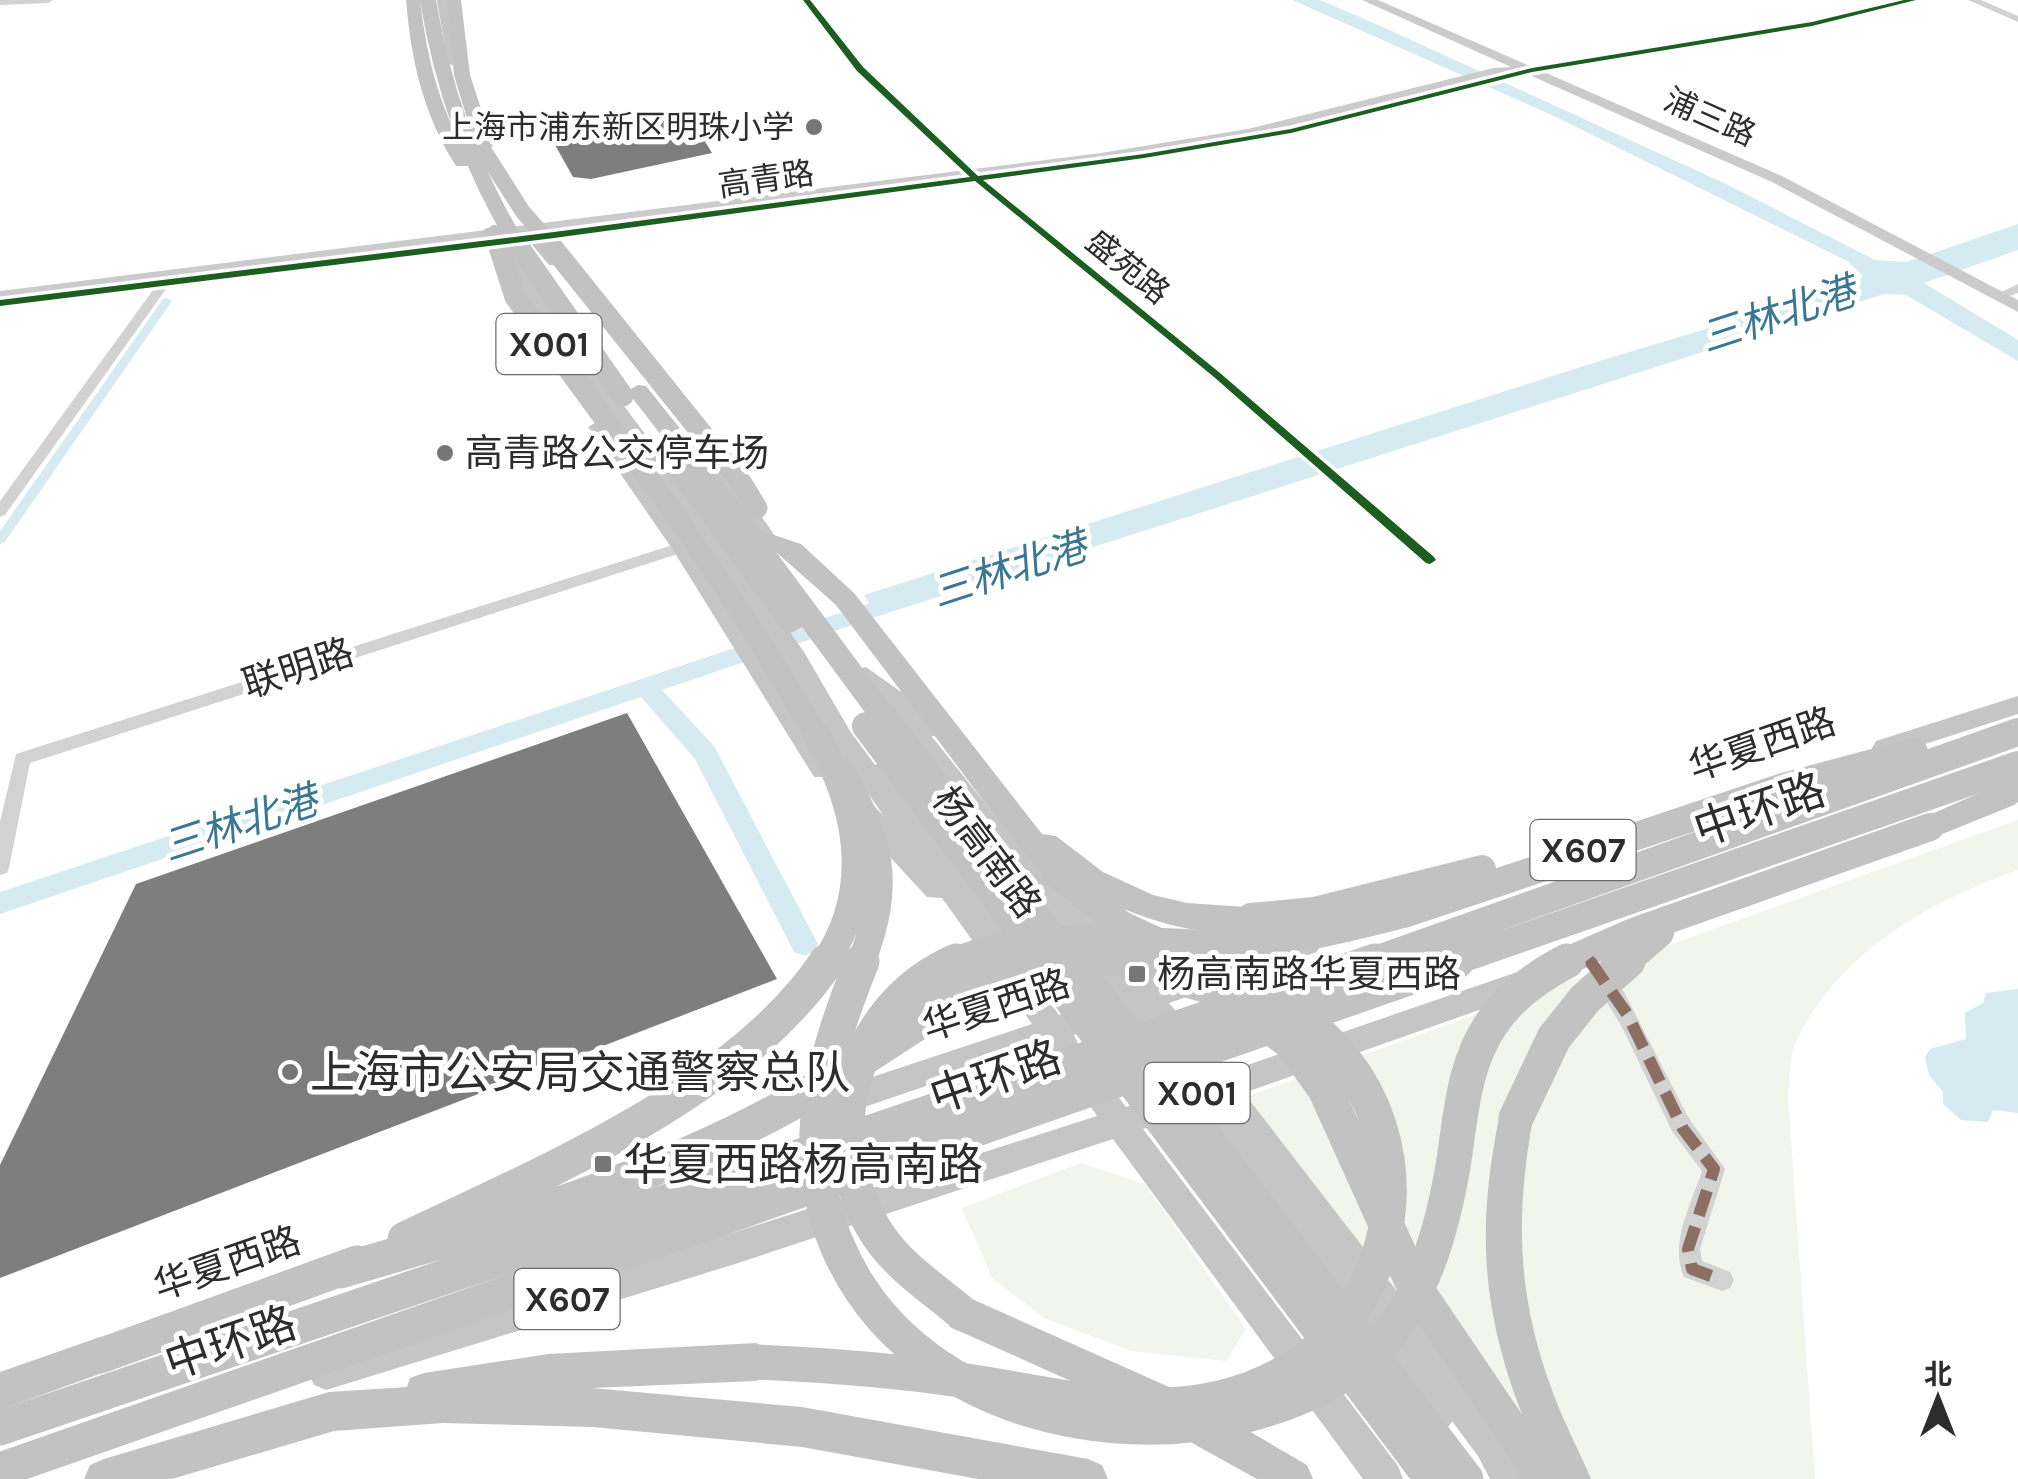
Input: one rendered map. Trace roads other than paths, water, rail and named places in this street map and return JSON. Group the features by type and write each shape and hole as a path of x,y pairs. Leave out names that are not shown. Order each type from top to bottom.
{"highway":[{"path":"412,0 424,84 442,132 469,144 454,9"},
{"name":"杨高南路","path":"426,0 442,88 516,250 630,393 737,496 779,544"},
{"name":"杨高南路","path":"443,0 469,144 514,297 682,535 725,564 776,619 821,654 886,719 1466,1479"},
{"name":"杨高南路","path":"469,144 742,482 737,496 776,619"},
{"name":"杨高南路","path":"630,393 725,564"},
{"name":"X001","path":"329,1412 479,1380 619,1365 756,1362 872,1368 1148,1408 1212,1402 1264,1386 1329,1344 1360,1304 1380,1262 1391,1211 1388,1160 1369,1096 1332,1042 1292,1008 1250,983 1134,931 1092,906 1055,872 976,774 886,719 868,631 845,599 779,544"},
{"name":"X001","path":"725,564 776,619 816,736 839,768"},
{"name":"杨高南路","path":"886,719 1432,1479"},
{"path":"1293,1479 1232,1437 963,1314 888,1249 861,1204 845,1132 849,1090 867,1042 889,1008 956,958 1002,942 1042,936 1096,936 1241,944 1302,937 1404,914 1783,787 2018,730"},
{"name":"中环路","path":"0,1428 1384,958 2018,730"},
{"name":"中环路","path":"0,1470 2018,765"},
{"path":"839,768 866,816 880,864 880,904 867,951 825,1062 814,1114 813,1157 824,1207 854,1281 908,1344 986,1405 1086,1440 1178,1444 1266,1424 1343,1381 1392,1333 1432,1253 1450,1184 1460,1093 1482,1035 1509,1001 1558,964 1930,827 2004,797 2018,787"},
{"path":"340,1271 567,1160 708,1076 808,990 844,932 858,886 860,843 839,768"},
{"path":"976,774 1052,850 1083,874 1124,895 1184,914 1251,917 1314,911 1563,846 1634,836"},
{"path":"1570,1479 1524,1366 1506,1290 1501,1232 1516,1118 1554,1038 1585,999 1627,958 1681,916"},
{"path":"0,1389 340,1271 471,1234 699,1153 798,1102 979,983 1060,960 1135,962 1221,990 1292,1043 1325,1089 1414,1286 1526,1469"},
{"path":"104,1479 329,1412 443,1404 593,1408 802,1427 1088,1479"}],"main road":[{"name":"杨高南路","path":"426,0 439,87 477,184 508,233 737,496"},
{"name":"杨高南路","path":"443,0 468,117 531,296 725,564 718,608"},
{"name":"浦三路","path":"1368,0 1777,180 2018,307"},
{"name":"高青路","path":"0,300 975,177 1248,133 1456,82 1824,22 1914,0"},
{"name":"高青路","path":"168,278 975,177 1262,136 1472,88 1501,76"},
{"name":"杨高南路","path":"508,233 725,452 737,496"},
{"name":"杨高南路","path":"508,233 492,254 507,296 682,535"},
{"name":"X001","path":"682,535 718,608 776,619"},
{"name":"杨高南路","path":"779,544 776,619 756,670 835,784 893,840 1024,986"},
{"name":"杨高南路","path":"821,654 866,675 910,710 1222,1087 1491,1443 1526,1469"},
{"name":"杨高南路","path":"821,654 842,737 1024,986 1118,1124 1385,1479"},
{"name":"杨高南路","path":"866,675 886,719 1414,1479"},
{"name":"华夏西路","path":"0,1389 604,1176 1055,1031 2018,705"},
{"name":"杨高南路","path":"886,719 1139,1016 1485,1479"},
{"name":"X607","path":"19,1479 210,1409 732,1249 1118,1124 1846,870 2018,802"}],"street":[{"path":"0,2 48,0"},
{"name":"盛苑路","path":"806,0 860,68 975,177 1430,560"},
{"path":"1973,0 2018,20"},
{"path":"0,512 168,278"},
{"path":"1999,296 2018,288"},
{"name":"联明路","path":"0,868 22,759 682,535"},
{"path":"1589,959 1626,1014 1683,1130 1714,1169 1688,1249 1692,1269 1722,1280"}],"water":[{"path":"1292,0 1320,0 1385,28 1724,183 1875,260 1907,262 2018,224 2018,250 1924,283 2018,340 2018,361 1906,295 1884,294 878,616 864,595 1857,283 1863,276 1847,261 1554,116"},
{"path":"2018,989 2018,1113 1993,1110 1988,1122 1961,1120 1943,1104 1943,1092 1929,1075 1925,1058 1930,1049 1966,1039 1965,1013 1983,1003 1986,993"}],"waterway":[{"path":"0,540 167,301"},
{"name":"三林北港","path":"645,686 906,599"},
{"name":"三林北港","path":"0,903 645,686"},
{"path":"645,686 705,753 804,944"}],"place":[{"name":"上海市浦东新区明珠小学","path":"814,127"},
{"name":"高青路公交停车场","path":"445,453"},
{"name":"杨高南路华夏西路","path":"1137,974"},
{"name":"上海市公安局交通警察总队","path":"290,1072"},
{"name":"华夏西路杨高南路","path":"603,1164"}]}
